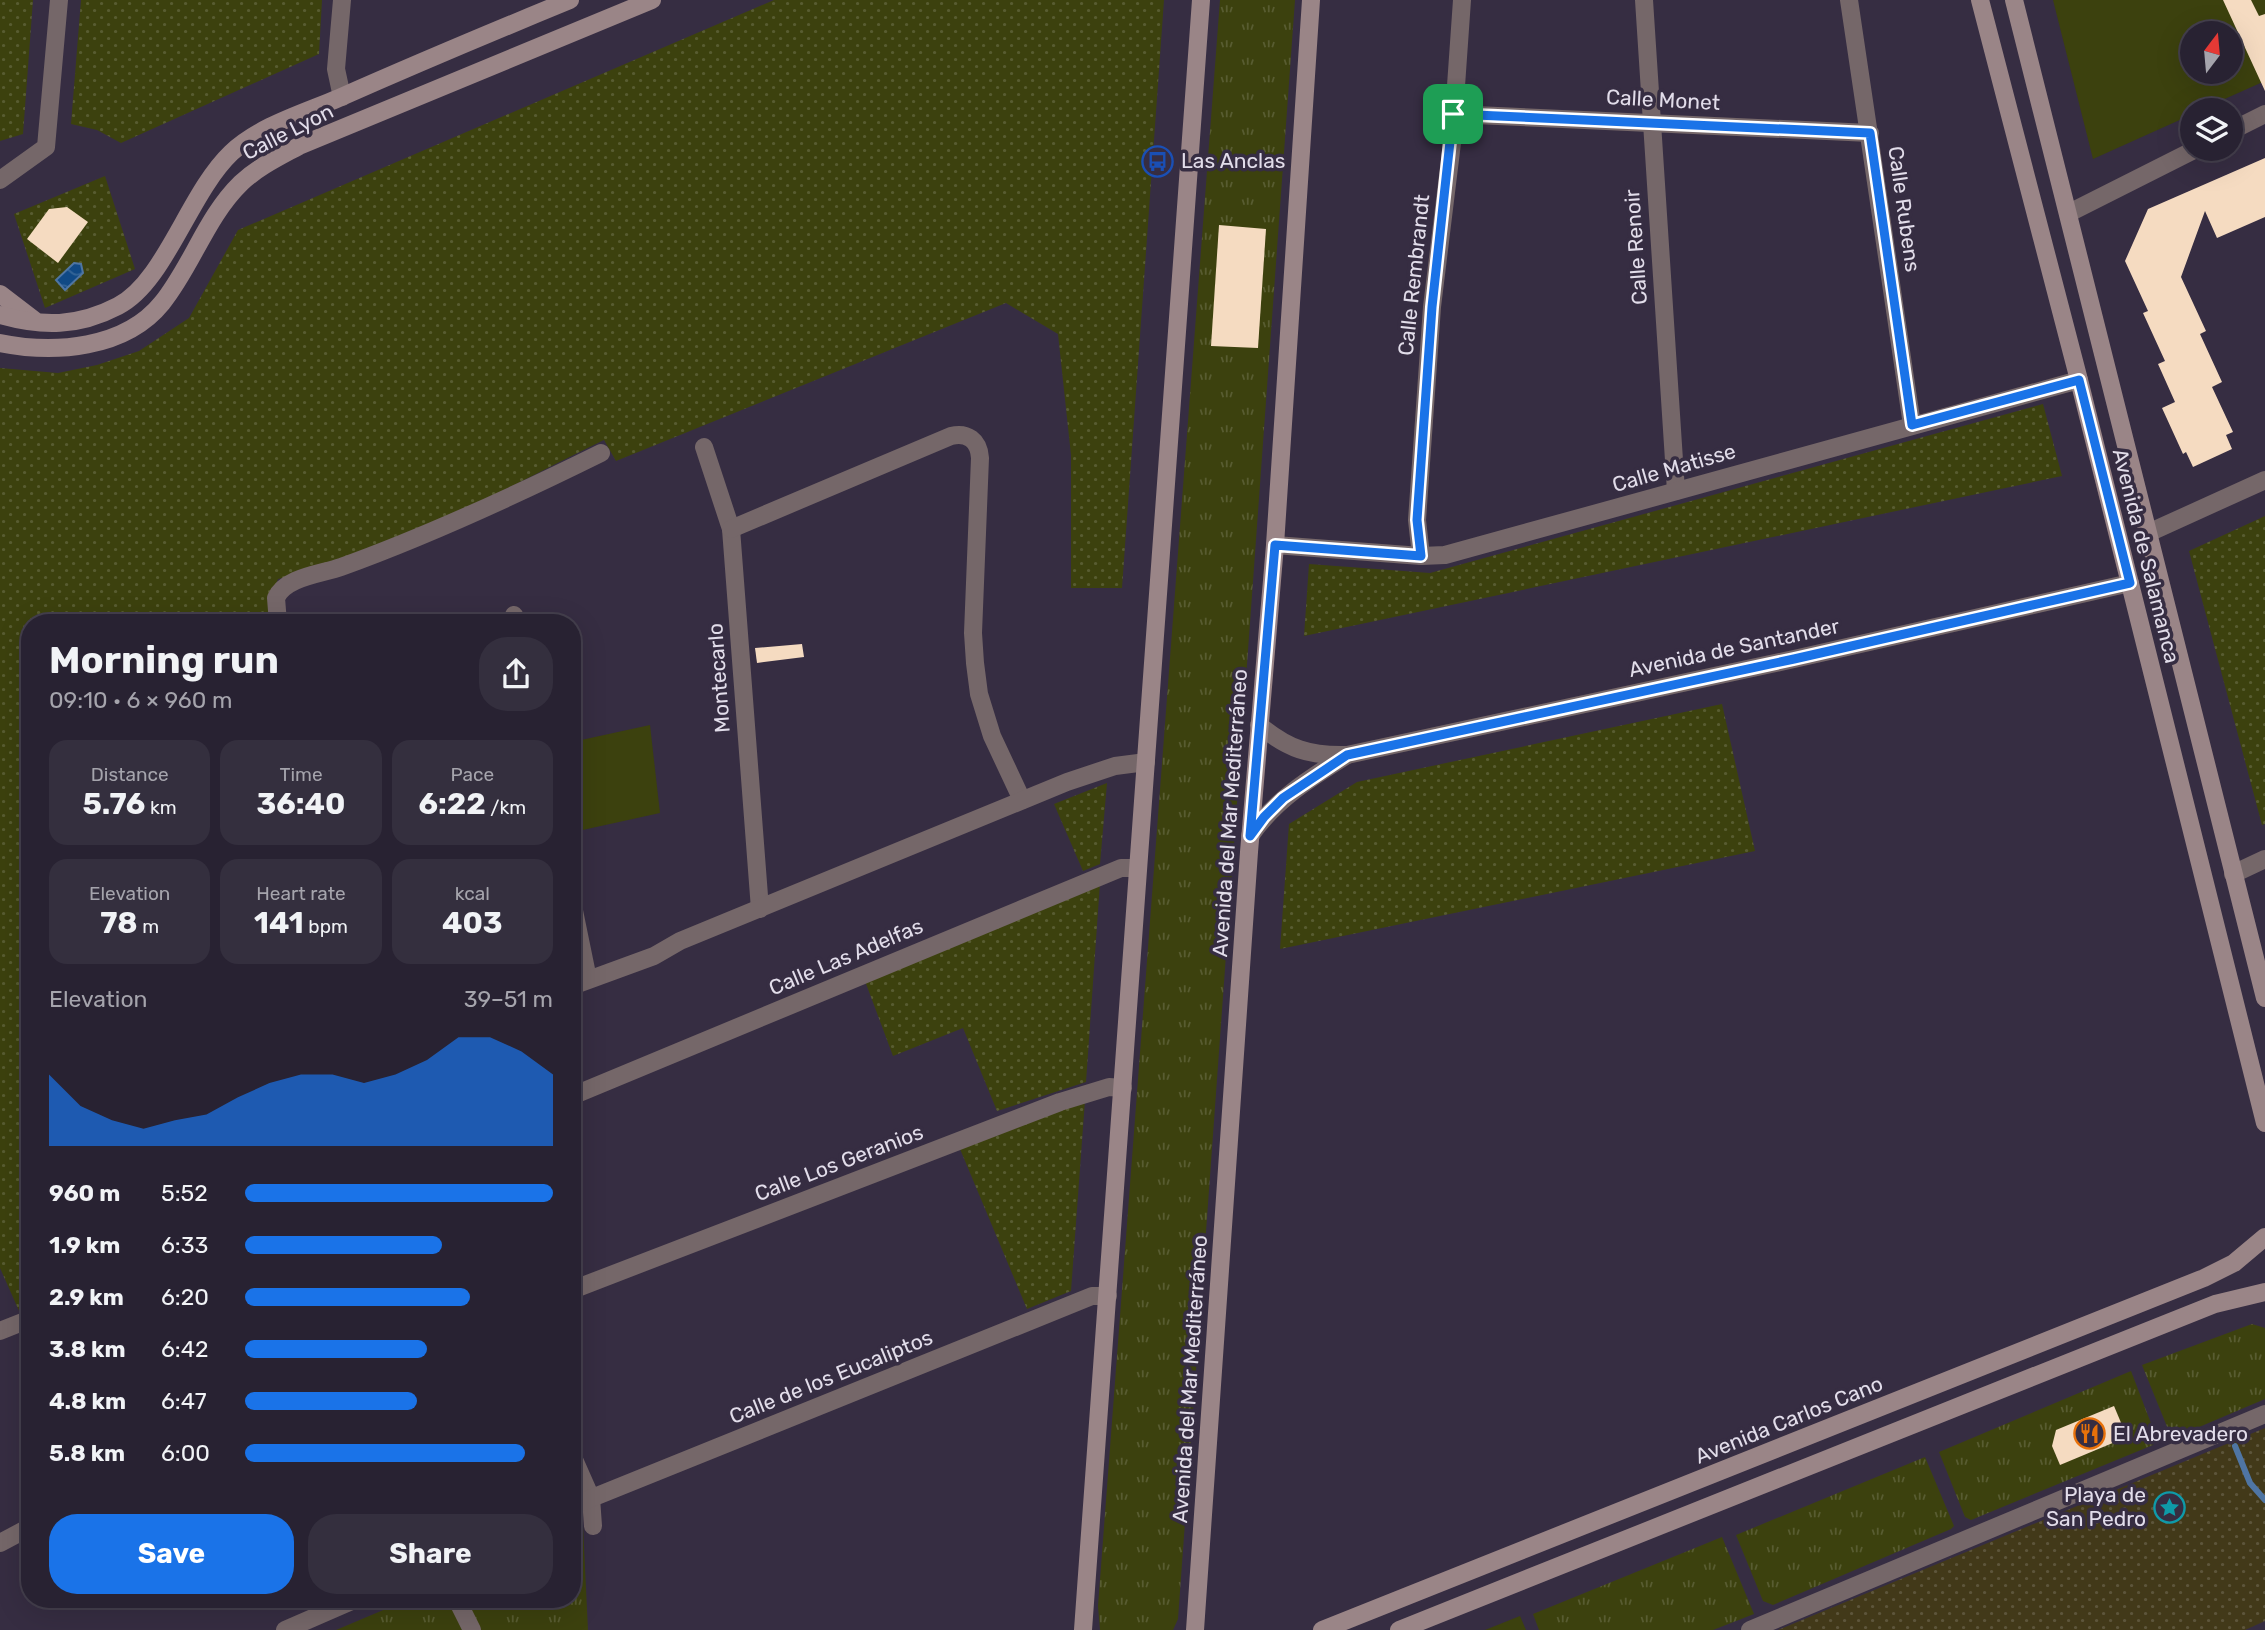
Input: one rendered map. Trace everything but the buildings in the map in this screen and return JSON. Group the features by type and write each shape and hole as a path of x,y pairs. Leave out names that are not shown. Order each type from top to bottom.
{"street":[{"path":"0,180 46,147 59,0"},
{"path":"342,0 336,69 342,97"},
{"name":"Calle Lyon","path":"0,315 40,324 79,322 121,305 146,283 198,194 232,152 259,134 570,0"},
{"name":"Calle Lyon","path":"0,343 29,349 82,346 135,326 164,302 222,204 257,169 299,146 652,0"},
{"path":"1083,1630 1200,0"},
{"name":"Avenida del Mar Mediterráneo","path":"1195,1630 1250,836 1275,545 1311,0"},
{"name":"Calle Rembrandt","path":"1421,556 1417,520 1432,307 1453,114 1462,0"},
{"name":"Calle Renoir","path":"1644,0 1676,491"},
{"name":"Calle Rubens","path":"1849,0 1912,425"},
{"name":"Avenida de Salamanca","path":"1980,0 2079,380 2265,1123"},
{"name":"Avenida de Salamanca","path":"2014,0 2069,213 2146,534 2265,998"},
{"name":"Calle Monet","path":"1453,114 1870,133"},
{"path":"2243,125 2265,114"},
{"path":"2069,213 2180,157"},
{"path":"0,294 40,324"},
{"name":"Calle Matisse","path":"1275,545 1421,556 1445,555 2079,380"},
{"path":"731,529 951,436 965,435 972,438 980,458 973,632 979,694 992,736 1022,800"},
{"name":"Montecarlo","path":"704,447 731,529 760,909"},
{"path":"277,614 276,598 288,584 355,562 460,520 601,453"},
{"path":"2146,534 2265,480"},
{"name":"Avenida de Santander","path":"1259,725 1287,747 1306,754 1347,755 1794,659 2130,583"},
{"name":"Avenida de Santander","path":"1250,836 1283,798 1347,755"},
{"path":"581,983 654,956 680,941 1022,800 1115,765 1146,762"},
{"path":"2233,874 2265,859"},
{"name":"Calle Las Adelfas","path":"581,1092 1121,868 1138,868"},
{"name":"Calle Los Geranios","path":"581,1287 1060,1102 1109,1087 1123,1088"},
{"name":"Avenida Carlos Cano","path":"1322,1630 2204,1278 2234,1263 2265,1237"},
{"path":"2265,1246 2265,1258"},
{"path":"1399,1630 2215,1304 2265,1292"},
{"name":"Calle de los Eucaliptos","path":"581,1502 1093,1296 1108,1296"},
{"path":"0,1331 21,1323"},
{"path":"1750,1630 2265,1414"},
{"path":"581,1475 591,1498 593,1526"},
{"path":"0,1543 21,1532"},
{"path":"285,1630 333,1608"},
{"path":"461,1608 472,1630"}],"green space":[{"path":"0,0 33,0 23,134 0,141"},
{"path":"81,0 322,0 319,54 121,143 97,130 71,124"},
{"path":"774,0 1164,0 1122,588 1071,588 1071,455 1058,334 1006,303 616,461 604,440 404,537 321,567 278,579 272,594 274,614 21,614 20,1313 0,1268 0,368 58,373 97,365 139,351 189,318 238,230"},
{"path":"1220,0 1295,0 1178,1619 1173,1630 1100,1630 1098,1606"},
{"path":"2053,0 2265,0 2265,81 2227,98 2180,98 2180,120 2093,159"},
{"path":"105,176 135,269 45,308 14,214"},
{"path":"2043,404 2062,476 1304,636 1309,564 1430,573"},
{"path":"2265,516 2265,824 2262,825 2189,551"},
{"path":"1722,704 1755,851 1280,949 1289,824 1357,782"},
{"path":"650,725 660,813 581,830 581,740"},
{"path":"1107,783 1100,864 1083,871 1054,804"},
{"path":"1100,883 1086,1082 997,1111 963,1028 893,1056 865,981"},
{"path":"1085,1100 1071,1291 1027,1309 960,1149"},
{"path":"2252,1324 2265,1328 2265,1399 2178,1436 2170,1434 2142,1365"},
{"path":"2131,1371 2157,1439 2153,1445 1971,1520 1965,1517 1939,1452"},
{"path":"1925,1457 1954,1526 1951,1529 1773,1605 1763,1601 1736,1535"},
{"path":"583,1526 588,1630 336,1630 388,1608 581,1608"},
{"path":"1722,1537 1754,1614 1713,1630 1539,1630 1533,1614"},
{"path":"1520,1616 1526,1630 1485,1630"}],"sand":[{"name":"Playa de San Pedro","path":"2265,1428 2265,1621 2245,1630 1778,1630"}],"water":[{"path":"74,263 81,264 83,273 65,290 56,280"}],"waterway":[{"path":"2235,1446 2250,1483 2265,1500"}],"place":[{"name":"Las Anclas","path":"1158,161"},
{"name":"El Abrevadero","path":"2090,1434"},
{"name":"Playa de San Pedro","path":"2169,1507"}],"route":[{"path":"1453,114 1870,133 1912,425 2079,380 2130,583 1794,659 1347,755 1283,798 1250,836 1275,545 1421,556 1417,520 1432,307 1452,143 1453,114"}]}
